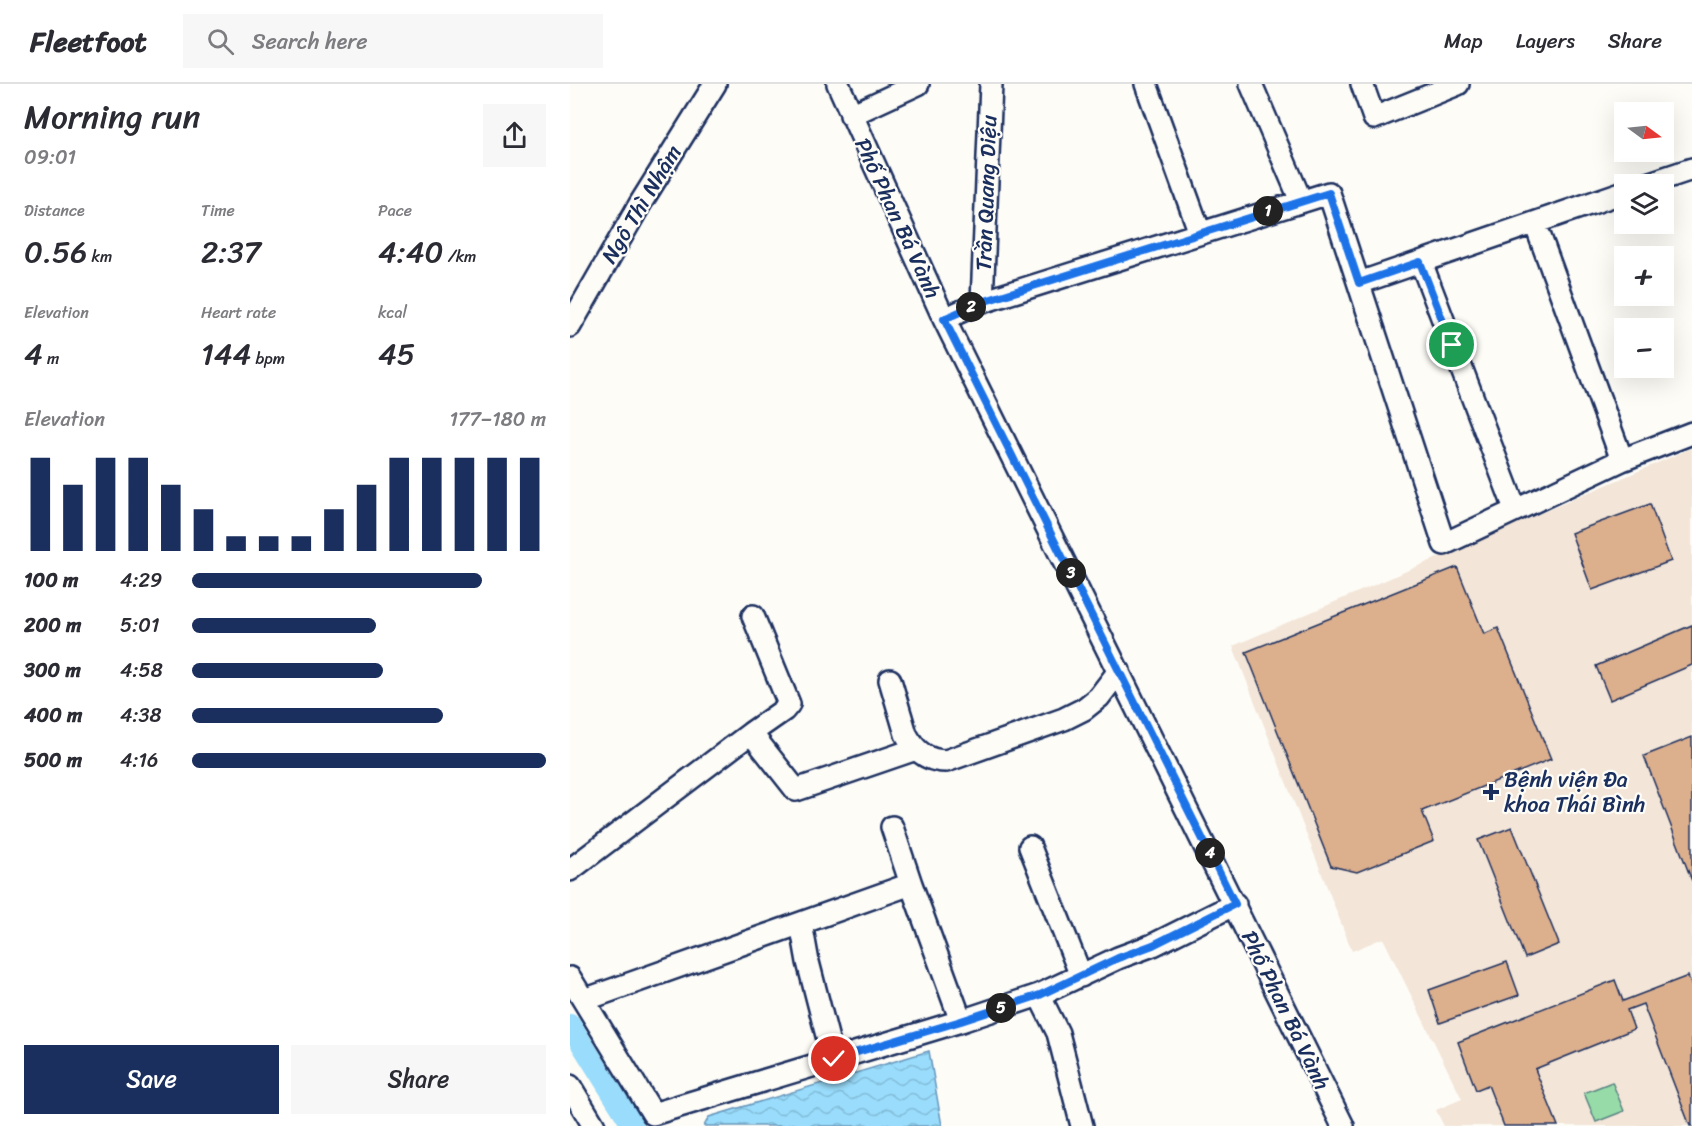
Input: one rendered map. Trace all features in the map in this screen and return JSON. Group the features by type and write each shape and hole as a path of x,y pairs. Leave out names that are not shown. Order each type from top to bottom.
{"street":[{"name":"Ngô Thì Nhậm","path":"570,326 640,204 715,84"},
{"name":"Phố Phan Bá Vành","path":"838,84 850,115 944,319 1343,1126"},
{"path":"850,115 918,84"},
{"name":"Trần Quang Diệu","path":"982,302 991,84"},
{"path":"1146,84 1200,233"},
{"path":"1251,84 1301,201"},
{"path":"1362,84 1374,118 1458,84"},
{"path":"1674,175 1692,169"},
{"path":"944,319 982,302 1329,193 1444,544 1622,460 1692,433"},
{"path":"1359,283 1614,195"},
{"path":"1535,223 1622,460"},
{"path":"1420,262 1515,509"},
{"path":"570,870 789,704 753,616"},
{"path":"890,680 906,734 916,749 929,759 946,761 1064,719 1094,702 1119,671"},
{"path":"751,733 796,790 916,749"},
{"path":"892,826 961,1021"},
{"path":"1030,847 1081,976"},
{"path":"584,999 911,884"},
{"path":"570,978 653,1114 1040,995 1153,945 1235,904"},
{"path":"801,923 808,962 834,1059"},
{"path":"1040,995 1058,1032 1082,1126"},
{"path":"570,1086 594,1126"}],"shaded area":[{"name":"Bệnh viện Đa khoa Thái Bình","path":"1692,448 1692,1126 1444,1126 1436,1110 1462,1099 1383,938 1352,951 1233,646"}],"green space":[{"path":"1612,1082 1624,1111 1596,1122 1584,1093"}],"water":[{"path":"929,1051 942,1126 704,1126 709,1117"}],"building":[{"path":"1650,504 1671,561 1592,590 1571,533"},
{"path":"1457,567 1484,634 1498,628 1551,759 1422,811 1434,841 1357,872 1331,866 1246,652"},
{"path":"1692,625 1692,665 1610,700 1596,666"},
{"path":"1692,737 1692,881 1644,756"},
{"path":"1512,827 1559,944 1525,958 1478,840"},
{"path":"1507,962 1519,995 1440,1023 1429,990"},
{"path":"1688,976 1692,987 1692,1126 1690,1126 1643,1004 1627,1010 1634,1029 1535,1069 1558,1126 1504,1126 1488,1085 1476,1090 1458,1042 1615,980 1623,1001"}],"waterway":[{"path":"570,1025 633,1126"}],"place":[{"name":"Bệnh viện Đa khoa Thái Bình","path":"1491,792"}],"route":[{"path":"834,1059 1040,995 1118,958 1153,945 1235,904 944,319 982,302 1329,193 1359,283 1420,262 1452,345"}]}
